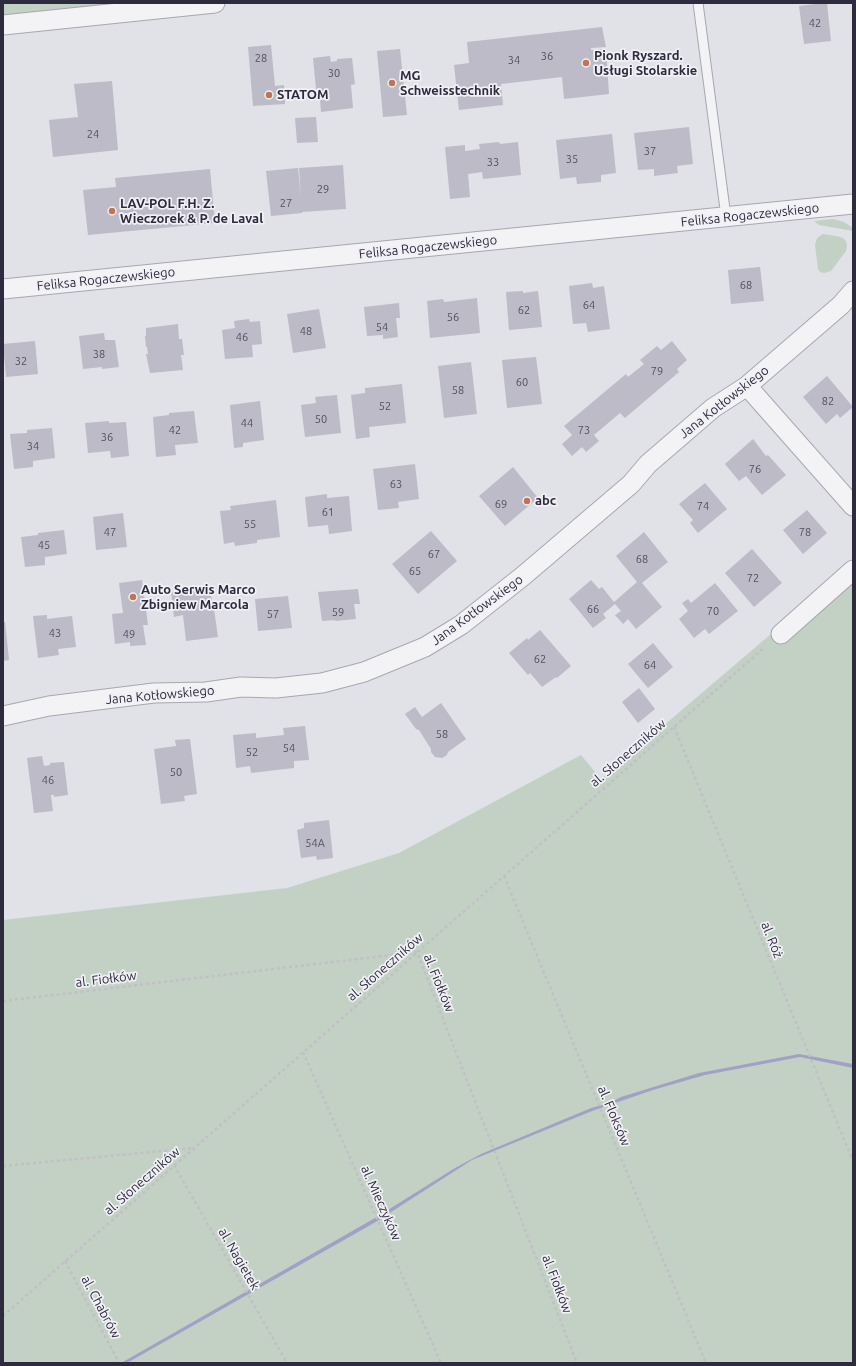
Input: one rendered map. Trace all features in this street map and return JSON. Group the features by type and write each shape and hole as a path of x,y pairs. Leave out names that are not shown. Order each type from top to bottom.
{"street":[{"path":"3,24 215,3"},
{"name":"Feliksa Rogaczewskiego","path":"3,289 368,254 853,204"},
{"name":"Jana Kotłowskiego","path":"3,716 49,706 154,693 206,692 241,687 276,688 322,683 364,672 425,647 461,625 523,576 631,484 648,464 713,408 748,386 841,305 853,291"},
{"path":"748,386 853,506"},
{"path":"780,634 853,570"}],"lane":[{"path":"698,3 726,217"}],"path":[{"name":"al. Słoneczników","path":"3,1316 780,634"},
{"name":"al. Róż","path":"674,727 853,1161"},
{"name":"al. Floksów","path":"504,876 706,1363"},
{"name":"al. Fiołków","path":"3,1001 417,952 577,1363"},
{"name":"al. Mieczyków","path":"303,1052 441,1363"},
{"path":"3,1166 195,1148"},
{"name":"al. Nagietek","path":"174,1165 287,1363"},
{"name":"al. Chabrów","path":"65,1261 120,1363"}],"green space":[{"path":"3,3 142,3 3,18"},
{"path":"833,219 844,222 853,228 853,231 819,225 815,222"},
{"path":"823,234 843,238 846,241 847,246 846,251 831,271 824,273 820,272 818,269 815,245 817,238"},
{"path":"853,560 853,1363 3,1363 3,920 287,888 399,853 581,755 601,779 778,628"}],"water":[{"path":"799,1054 853,1064 853,1068 800,1057 705,1075 653,1090 592,1111 472,1160 374,1223 127,1363 121,1363 375,1218 455,1168 481,1154 621,1097 699,1073"}],"building":[{"path":"827,3 831,41 804,44 799,6"},
{"path":"602,27 606,47 591,48 591,50 606,49 609,94 564,99 562,77 501,84 503,105 459,110 454,65 469,63 467,42"},
{"name":"STATOM","path":"271,45 275,86 284,85 285,104 253,106 248,47"},
{"name":"MG Schweisstechnik","path":"400,49 407,115 383,117 377,51"},
{"path":"330,56 331,62 337,61 337,59 352,58 355,84 351,85 353,108 321,112 319,88 316,89 313,58"},
{"path":"112,81 118,150 53,157 49,120 78,117 74,84"},
{"path":"316,117 318,142 297,143 295,118"},
{"path":"689,127 693,164 677,166 678,173 654,176 654,169 638,170 634,133"},
{"path":"612,134 616,173 601,175 601,182 577,184 576,177 560,179 556,140"},
{"path":"499,142 500,144 518,142 521,175 483,179 482,172 468,174 470,197 450,199 445,147 465,145 465,151 480,149 479,144"},
{"path":"343,165 346,209 271,216 266,171 298,168 301,198 299,168"},
{"path":"210,169 215,223 88,235 83,190 116,187 115,178"},
{"path":"760,267 764,301 731,304 728,270"},
{"path":"592,283 593,288 604,286 610,329 588,332 586,323 573,324 569,286"},
{"path":"523,291 523,293 538,291 542,327 509,330 506,292"},
{"path":"477,298 480,333 430,338 427,301 443,299 444,302"},
{"path":"399,303 400,318 396,318 398,337 383,339 383,335 367,336 364,307"},
{"path":"319,309 326,348 293,353 287,314"},
{"path":"249,319 250,322 260,321 262,344 252,345 253,357 225,359 222,330 235,328 234,321"},
{"path":"178,324 179,339 182,339 184,355 181,355 183,370 150,373 146,354 148,354 145,336 146,328"},
{"path":"104,333 105,340 115,340 119,367 83,369 79,336"},
{"path":"35,341 38,374 6,377 3,344"},
{"path":"672,341 687,360 677,369 679,372 625,418 620,413 594,435 599,441 586,452 582,447 572,456 562,444 572,435 564,426 626,374 628,377 644,364 640,360 657,346 661,350"},
{"path":"536,357 542,404 507,408 502,360"},
{"path":"471,362 477,414 444,418 438,366"},
{"path":"827,376 853,407 840,418 837,414 826,424 803,397"},
{"path":"402,384 406,423 369,427 370,437 356,439 351,395 365,393 365,388"},
{"path":"337,395 341,433 305,437 301,405 316,403 315,397"},
{"path":"260,401 264,440 243,443 243,447 234,448 230,405"},
{"path":"194,411 198,443 175,445 176,455 156,457 153,417 169,415 169,413"},
{"path":"109,421 109,423 126,422 129,456 111,458 110,451 88,453 85,423"},
{"path":"52,428 55,458 33,461 33,467 14,469 10,434 27,433 27,430"},
{"path":"753,439 766,456 768,455 786,475 762,495 746,476 739,481 725,464"},
{"path":"415,464 419,499 398,502 399,508 378,510 373,469"},
{"path":"513,467 538,498 505,526 479,496"},
{"path":"705,483 727,509 698,533 690,523 693,520 679,504"},
{"path":"327,494 327,498 349,496 352,531 329,534 328,525 308,527 305,497"},
{"path":"276,500 280,537 257,540 257,543 235,546 234,542 224,544 220,511 231,510 230,506"},
{"path":"807,510 827,533 803,554 783,530"},
{"path":"123,513 127,547 96,550 93,517"},
{"path":"64,530 67,554 45,557 45,565 25,567 21,537 38,535 38,533"},
{"path":"431,531 457,561 418,594 392,564"},
{"path":"644,532 668,562 642,583 662,607 636,629 628,619 623,624 615,615 621,611 615,604 603,614 606,618 593,628 569,599 591,580 599,589 602,587 614,602 637,582 616,556"},
{"path":"752,549 782,583 754,607 725,573"},
{"path":"142,580 148,625 143,625 146,645 130,646 130,642 115,644 112,614 123,613 119,583"},
{"path":"715,583 738,611 709,634 705,629 694,638 679,619 688,611 682,603 688,599 691,603"},
{"path":"210,587 218,637 186,641 183,615 174,617 171,592"},
{"path":"358,589 360,604 354,604 356,619 322,621 318,592"},
{"path":"288,596 292,628 258,631 255,599"},
{"path":"47,615 47,619 72,616 76,647 58,649 59,655 38,658 33,616"},
{"path":"3,622 5,622 9,660 3,661"},
{"path":"540,630 571,666 557,678 556,677 542,687 530,673 528,675 509,653 527,638 528,640"},
{"path":"653,643 673,667 648,688 628,664"},
{"path":"639,688 655,709 638,723 622,702"},
{"path":"441,703 466,739 442,758 435,757 419,730 416,729 405,714 415,707 422,717"},
{"path":"305,726 309,760 294,761 294,768 251,773 250,766 236,768 233,735 256,733 256,738 284,735 283,728"},
{"path":"190,739 197,794 184,796 185,801 161,804 154,749 176,746 175,740"},
{"path":"42,756 44,766 50,765 50,763 64,762 68,795 54,797 54,795 51,795 53,811 34,813 27,758"},
{"path":"329,820 333,858 317,860 316,856 301,858 297,830 304,828 304,823"}],"place":[{"name":"Pionk Ryszard. Usługi Stolarskie","path":"586,63"},
{"name":"MG Schweisstechnik","path":"392,83"},
{"name":"STATOM","path":"269,95"},
{"name":"LAV-POL F.H. Z. Wieczorek & P. de Laval","path":"112,211"},
{"name":"abc","path":"527,501"},
{"name":"Auto Serwis Marco Zbigniew Marcola","path":"133,597"}]}
